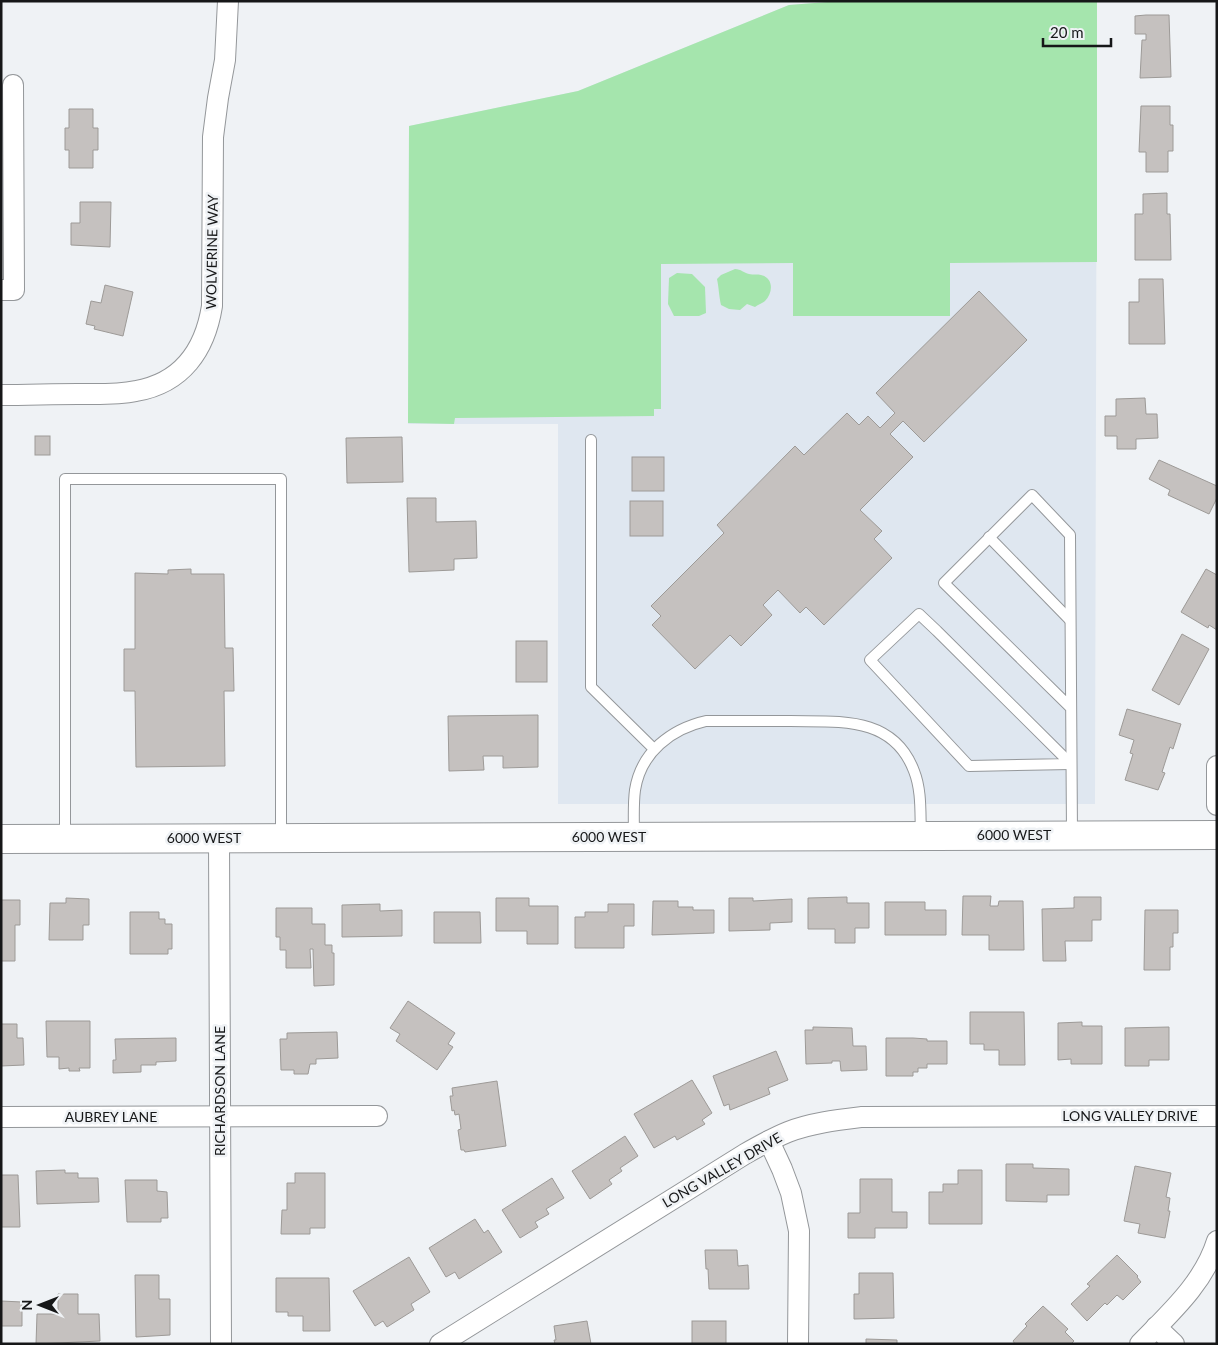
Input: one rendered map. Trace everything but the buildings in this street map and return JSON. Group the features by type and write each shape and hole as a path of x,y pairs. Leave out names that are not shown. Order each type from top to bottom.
{"street":[{"name":"WOLVERINE WAY","path":"1,395 110,394 143,390 161,384 173,377 184,367 200,346 210,321 212,306 213,137 225,60 228,1"},
{"path":"8,290 14,85"},
{"path":"1217,766 1217,805"},
{"name":"6000 WEST","path":"1,839 1217,835"},
{"name":"RICHARDSON LANE","path":"219,838 221,1344"},
{"name":"AUBREY LANE","path":"1,1117 378,1116"},
{"name":"LONG VALLEY DRIVE","path":"443,1343 745,1154 788,1132 807,1126 862,1117 1217,1116"},
{"path":"769,1141 791,1193 799,1232 798,1344"},
{"path":"1140,1344 1198,1280 1213,1252 1217,1240"},
{"path":"1156,1327 1174,1344"}],"lane":[{"path":"591,440 591,687 654,749"},
{"path":"65,838 65,479 281,479 280,838"},
{"path":"1071,708 944,583 1032,495 1070,535 1072,835"},
{"path":"989,538 1070,620"},
{"path":"920,614 1071,764 969,766 870,660 920,614"},
{"path":"634,837 635,788 645,761 664,739 677,730 691,724 706,721 844,722 865,726 885,735 906,756 914,770 919,794 921,836"}],"shaded area":[{"path":"840,1 1097,1 1095,804 558,804 558,424 408,424 409,126 578,91 789,5"}],"green space":[{"path":"840,1 1097,1 1097,262 950,263 950,316 793,316 793,263 661,264 661,409 654,409 654,416 455,418 454,424 408,423 409,126 578,91 789,5"},
{"path":"735,269 749,274 761,275 768,279 771,290 768,298 755,307 747,304 740,310 729,309 721,305 717,279 721,275"},
{"path":"677,273 692,274 705,287 706,313 699,316 674,316 668,304 669,278"}]}
